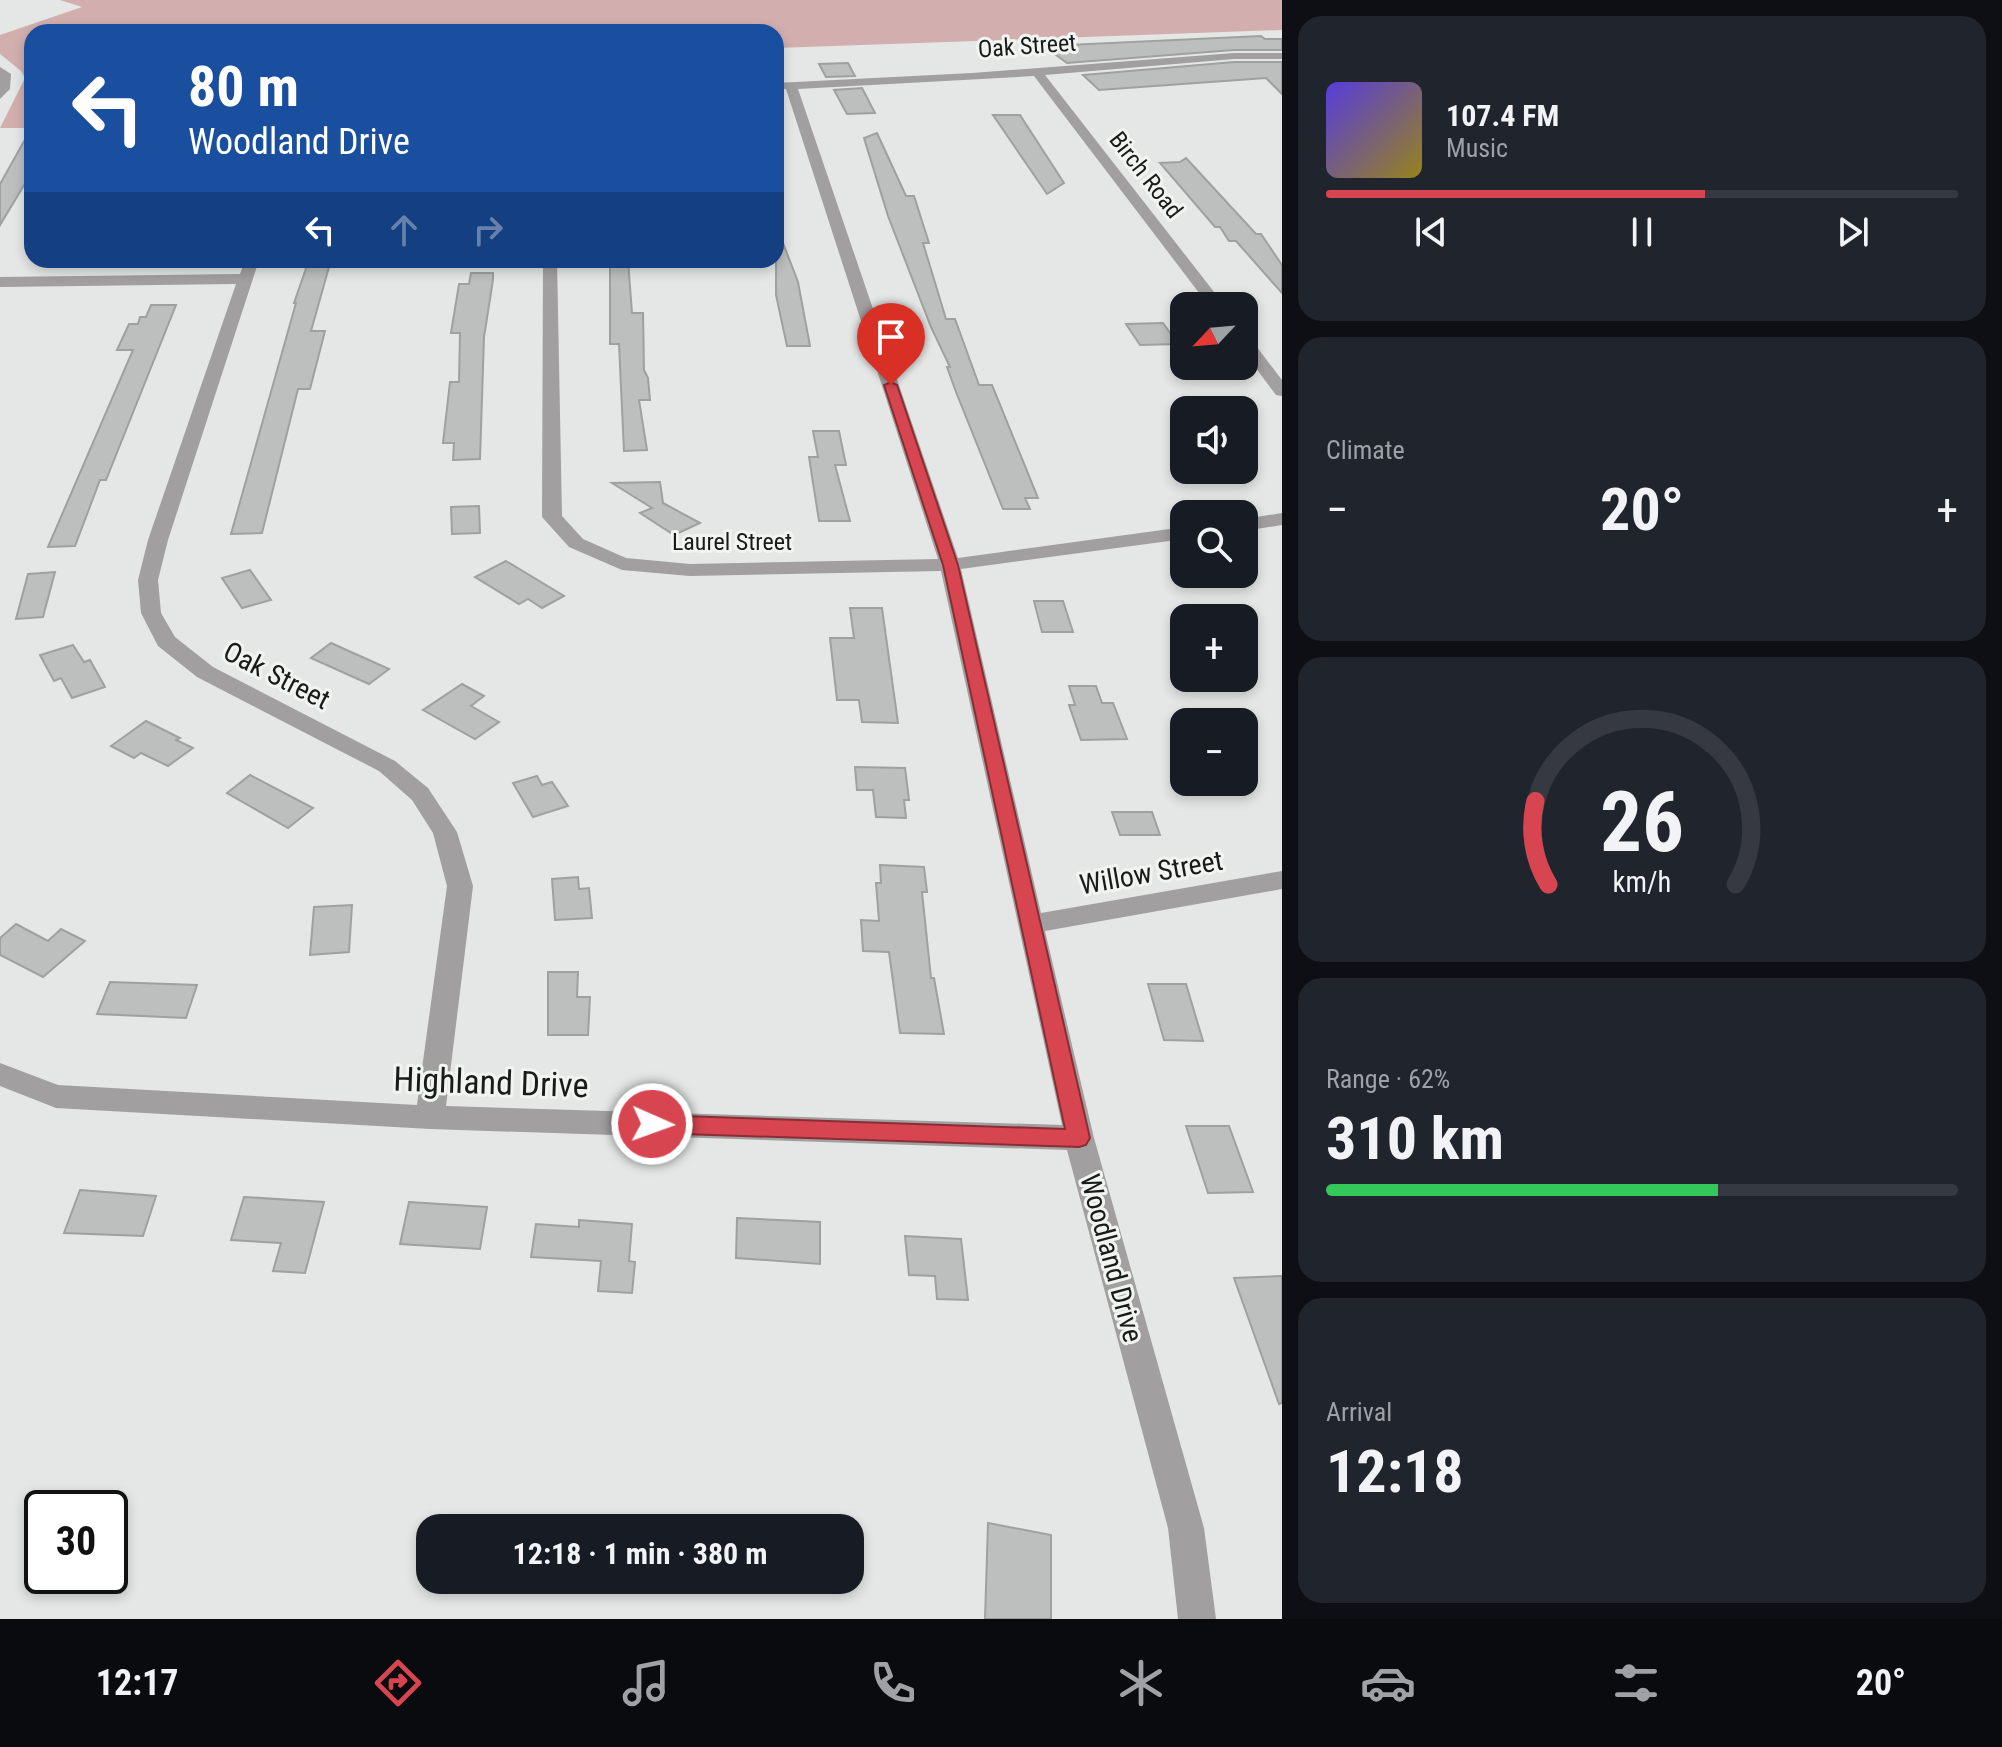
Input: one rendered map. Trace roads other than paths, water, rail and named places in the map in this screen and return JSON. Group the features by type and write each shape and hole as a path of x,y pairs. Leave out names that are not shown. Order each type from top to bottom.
{"street":[{"name":"Oak Street","path":"784,86 1037,72 1234,56 1282,56"},
{"path":"0,71 5,74 4,89 0,95"},
{"name":"Birch Road","path":"1037,72 1206,292"},
{"name":"Woodland Drive","path":"784,86 950,565 1079,1138 1186,1528 1200,1613"},
{"name":"Laurel Street","path":"550,268 552,517 576,543 622,564 690,570 950,565 1170,535"},
{"name":"Oak Street","path":"248,270 158,540 148,580 151,613 166,641 205,672 387,766 420,794 445,832 460,886 430,1117"},
{"path":"0,282 248,270"},
{"path":"1258,359 1282,391"},
{"path":"1258,523 1282,519"},
{"name":"Willow Street","path":"1030,924 1282,880"},
{"name":"Highland Drive","path":"0,1074 56,1096 430,1117 1079,1138"}]}
